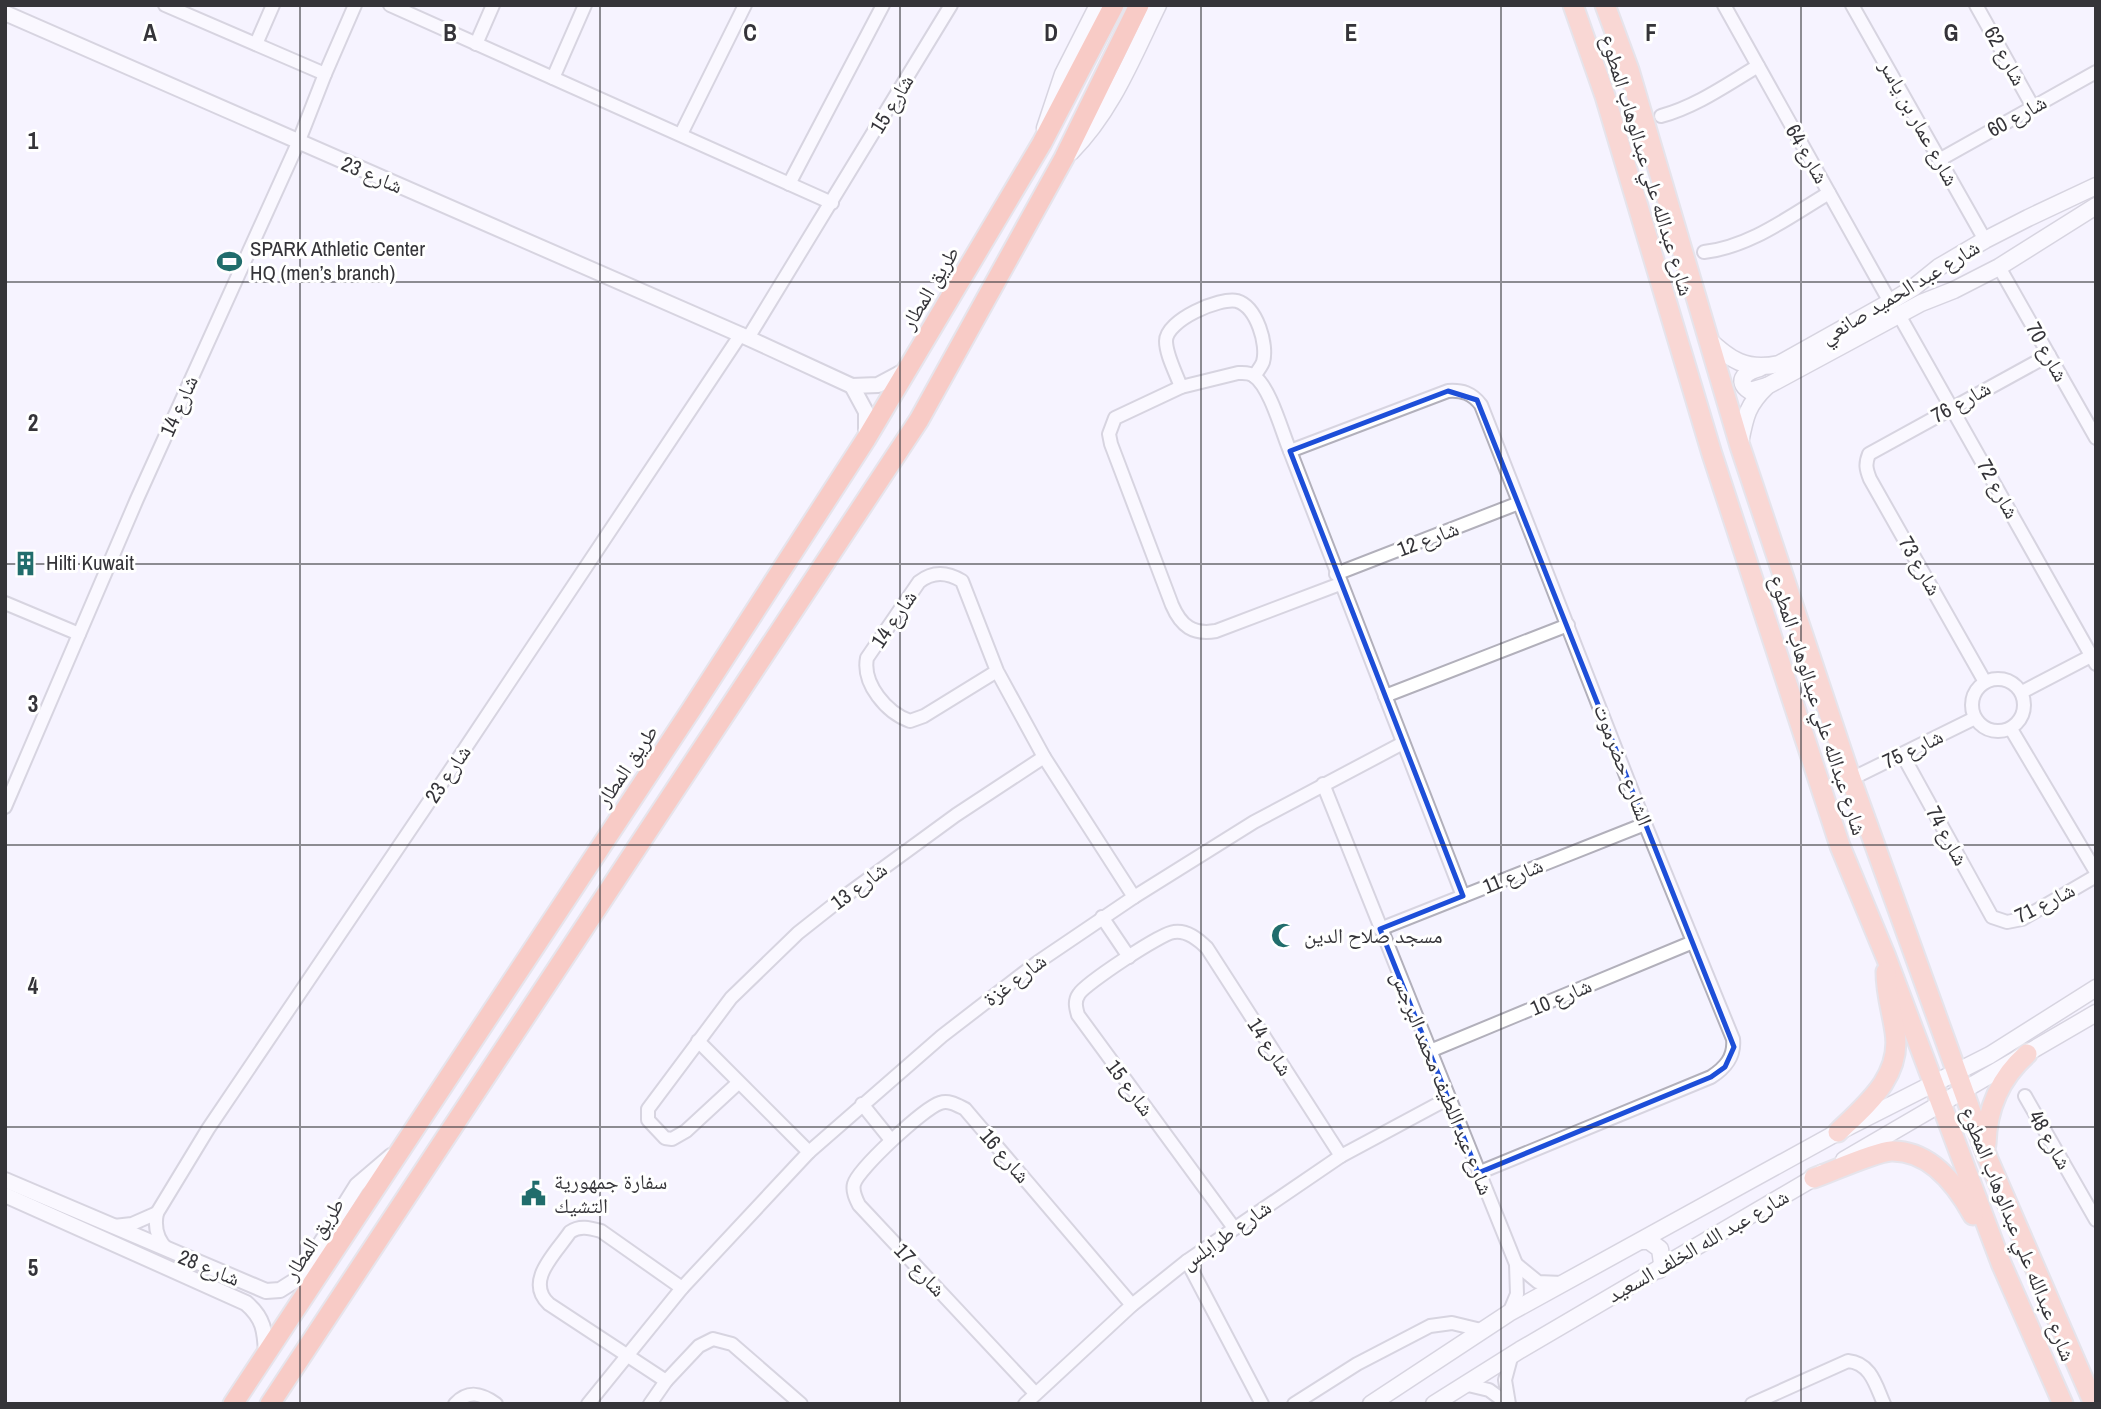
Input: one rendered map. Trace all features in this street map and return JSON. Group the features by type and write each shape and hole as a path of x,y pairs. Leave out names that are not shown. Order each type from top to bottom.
{"highway":[{"name":"طريق المطار","path":"233,1404 691,710 866,439 1042,143 1114,5"},
{"path":"270,1404 919,420 1065,158 1139,5"},
{"path":"625,864 611,866 607,860 608,853 675,749 691,710"}],"main road":[{"name":"طريق المطار","path":"1042,143 1049,108 1057,88 1098,5"},
{"path":"1065,158 1094,126 1113,98 1158,5"},
{"name":"شارع عبدالله علي عبدالوهاب المطوع","path":"1573,5 1605,96 1712,454 1840,846 1886,957 2001,1263 2063,1404"},
{"name":"شارع عبدالله علي عبدالوهاب المطوع","path":"1605,5 1629,70 1740,446 1851,779 1988,1159 2094,1404"},
{"path":"1605,96 1615,91 1623,96 1652,187 1676,232"},
{"name":"شارع عبد الحميد صانعي","path":"1740,446 1745,416 1753,399 1767,386 1895,308 1913,288 1939,267 1985,240 2096,186"},
{"name":"شارع عبد الحميد صانعي","path":"1760,368 1779,364 1895,308 1921,303 1954,290 1999,267 2096,206"},
{"path":"2028,218 2034,217 2044,225 2046,230 2041,242"},
{"path":"1939,267 1936,272 1937,284 1947,291 1954,290"},
{"path":"1706,337 1724,354 1745,365 1760,368"},
{"path":"1760,368 1743,375 1744,387 1750,391 1767,386"},
{"path":"1838,1132 1876,1095 1893,1064 1896,1042 1887,1001 1886,957"},
{"path":"1960,1081 1990,1055 2096,988"},
{"path":"1960,1081 2027,1054 2096,1013"},
{"path":"1988,1159 1988,1122 1994,1098 2011,1070 2027,1054"},
{"name":"شارع عبد الله الخلف السعيد","path":"1371,1404 1509,1312 1838,1132 1937,1093 1960,1081"},
{"name":"شارع عبد الله الخلف السعيد","path":"1434,1404 1512,1354 1814,1178 1937,1093"},
{"path":"1814,1178 1889,1151 1923,1159 1938,1168 1964,1198 2001,1263"},
{"path":"1642,1241 1649,1241 1660,1249 1662,1263 1658,1270"}],"street":[{"path":"165,5 325,74"},
{"path":"256,44 274,5"},
{"name":"شارع 14","path":"5,807 137,499 298,143 355,5"},
{"path":"476,44 493,5"},
{"path":"553,78 585,5"},
{"path":"681,134 745,5"},
{"path":"789,184 883,5"},
{"name":"شارع 15","path":"744,336 832,203 951,5"},
{"name":"شارع 64","path":"1724,5 1895,308"},
{"name":"شارع عمار بن ياسر","path":"1852,5 1985,240"},
{"name":"شارع 62","path":"1976,5 2034,107"},
{"path":"394,6 832,203"},
{"name":"شارع 23","path":"5,12 298,143 744,336 852,386"},
{"path":"1661,116 1701,101 1758,66"},
{"name":"شارع 60","path":"1939,160 2096,72"},
{"path":"1704,252 1722,250 1746,241 1829,193"},
{"name":"شارع 70","path":"1999,267 2096,438"},
{"path":"1181,387 1166,342 1170,329 1189,315 1228,300 1247,306 1263,340 1263,363 1254,376"},
{"name":"شارع 72","path":"1895,308 2093,660"},
{"name":"شارع 23","path":"156,1213 208,1129 744,336"},
{"name":"شارع 76","path":"1874,451 2049,355"},
{"path":"866,439 866,412 852,386 878,385 909,369"},
{"path":"1338,579 1216,631 1203,634 1183,625 1172,605 1111,444 1111,424 1119,415 1181,387 1238,373 1254,376 1267,395 1290,451 1463,896"},
{"name":"الشارع حضرموت","path":"1290,451 1448,391 1463,391 1481,405 1645,824 1733,1039 1732,1054 1725,1068 1711,1077 1478,1173"},
{"name":"شارع 73","path":"1874,451 1866,461 1870,479 1986,682"},
{"name":"شارع 12","path":"1338,579 1519,503"},
{"name":"شارع 14","path":"997,671 910,722 898,717 887,707 871,684 866,666 867,658 919,582 927,576 941,573 962,581 997,671 1044,757 1134,897"},
{"path":"5,603 79,634"},
{"path":"1385,696 1568,625"},
{"path":"2022,692 2093,660"},
{"path":"2006,680 2015,684 2022,692 2024,713 2011,729 1991,731 1975,718 1973,698 1986,682 2006,680"},
{"name":"شارع 75","path":"1851,779 1975,718"},
{"path":"2011,729 2096,874"},
{"name":"شارع غزة","path":"589,1404 626,1354 682,1288 809,1152 942,1036 1102,917 1254,822 1403,743"},
{"name":"شارع 74","path":"1902,754 1992,917"},
{"name":"شارع 13","path":"738,1083 679,1136 672,1139 665,1138 648,1120 648,1109 731,998 798,933 956,815 1044,757"},
{"name":"شارع عبد اللطيف محمد البرجس","path":"1323,784 1516,1264 1517,1294 1509,1312"},
{"name":"شارع 11","path":"1380,929 1645,824"},
{"name":"شارع 71","path":"1992,917 2007,922 2022,919 2096,874"},
{"path":"1102,917 1129,957"},
{"name":"شارع 14","path":"1129,957 1171,932 1181,932 1198,939 1207,948 1341,1156"},
{"name":"شارع 10","path":"1430,1051 1693,942"},
{"name":"شارع 15","path":"1129,957 1081,991 1076,1002 1078,1015 1234,1228"},
{"path":"698,1041 809,1152"},
{"name":"شارع 48","path":"2025,1096 2096,1220"},
{"name":"شارع طرابلس","path":"1025,1404 1132,1305 1187,1261 1341,1156 1449,1098"},
{"name":"شارع 16","path":"891,1140 936,1104 949,1102 965,1109 1132,1305"},
{"path":"862,1104 891,1140"},
{"name":"شارع 17","path":"891,1140 858,1178 854,1192 859,1205 1035,1393"},
{"name":"شارع 28","path":"5,1180 110,1227 266,1291 280,1290 299,1278 357,1185 400,1149"},
{"name":"شارع 28","path":"5,1195 246,1303 257,1312 265,1329 266,1353"},
{"path":"110,1227 132,1224 156,1213 158,1236 170,1252"},
{"path":"666,1381 549,1304 540,1291 540,1274 570,1233 582,1228 601,1231 682,1288"},
{"path":"1187,1261 1262,1404"},
{"path":"1516,1264 1538,1282 1562,1283"},
{"path":"1294,1404 1357,1364 1430,1326 1452,1323 1481,1330"},
{"path":"650,1404 666,1381 699,1346 706,1341 721,1340 732,1344 801,1404"},
{"path":"1508,1404 1505,1380 1512,1354"},
{"path":"1752,1404 1848,1361 1866,1368 1885,1404"},
{"path":"1464,1384 1489,1390 1508,1404"},
{"path":"455,1404 462,1397 478,1394 496,1404"}],"highlighted area":[{"path":"1448,391 1477,400 1734,1047 1725,1067 1711,1077 1478,1173 1380,929 1463,896 1290,451"}],"place":[{"name":"SPARK Athletic Center HQ (men’s branch)","path":"230,261"},
{"name":"Hilti Kuwait","path":"26,563"},
{"name":"مسجد صلاح الدين","path":"1284,936"},
{"name":"سفارة جمهورية التشيك","path":"534,1194"}]}
